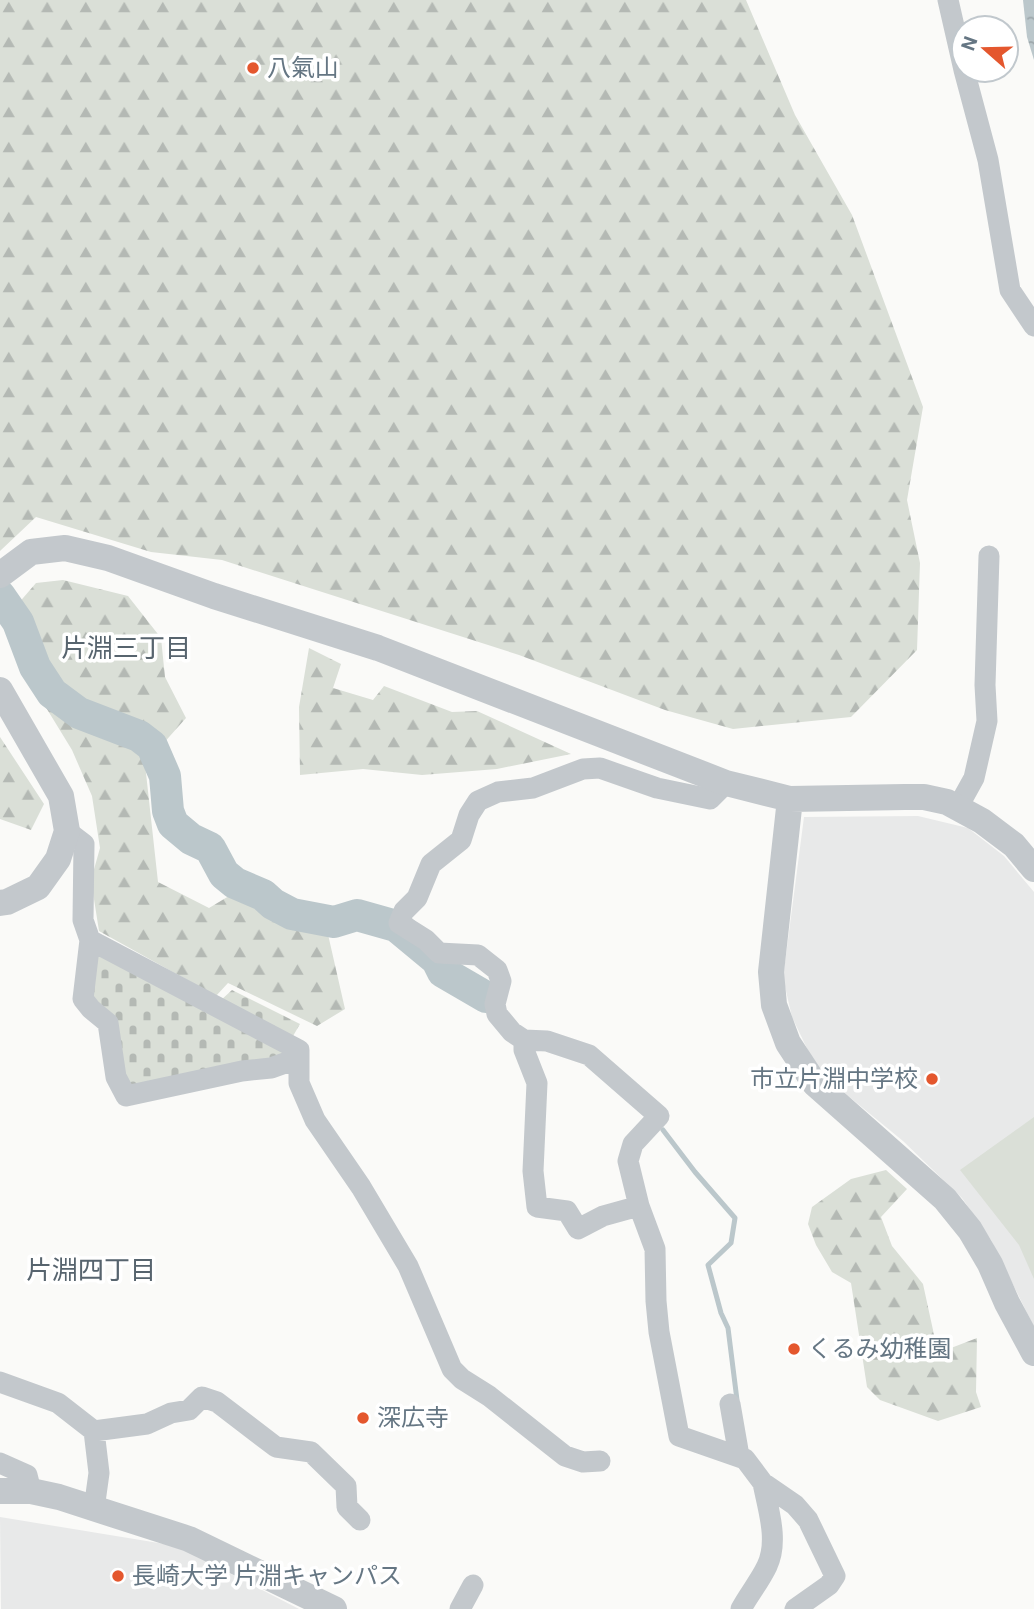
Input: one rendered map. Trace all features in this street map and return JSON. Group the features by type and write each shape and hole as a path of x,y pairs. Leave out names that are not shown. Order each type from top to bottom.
{"street":[{"path":"968,84 988,160 1010,290 1034,326"},
{"path":"0,575 31,552 65,548 108,558 214,596 378,648 726,783 790,799 924,797 958,807 1014,845 1034,869"},
{"path":"958,807 974,778 986,721 989,556"},
{"path":"0,690 61,796 67,831 58,859 38,887 0,903"},
{"path":"726,783 710,799 657,788 600,768 583,769 533,788 498,792 478,801 469,815 461,840 431,864 417,898 404,911 400,923 426,940 439,953 478,955 497,970 501,981 495,1004 497,1014 512,1032 524,1040 547,1041 589,1055 659,1116 633,1144 628,1161 639,1206 655,1249 659,1332 679,1436 745,1459 763,1483 795,1505 808,1520 835,1576 828,1585 795,1609"},
{"path":"790,799 771,972 774,1005 788,1043 816,1084 945,1199 970,1230 1034,1353"},
{"path":"67,831 84,845 82,909 90,940 83,999 108,1023 116,1077 126,1096 242,1071 271,1068 299,1058"},
{"path":"90,940 299,1051 299,1083 315,1120 361,1187 403,1256 452,1369 462,1380 489,1396 565,1456 583,1462 600,1461"},
{"path":"524,1040 524,1050 537,1083 533,1171 537,1207 566,1211 578,1229 603,1216 639,1206"},
{"path":"0,1382 58,1403 94,1431 147,1424 171,1413 189,1410 202,1397 217,1402 276,1447 312,1452 346,1486 346,1507 360,1520"},
{"path":"730,1404 739,1456"},
{"path":"94,1431 99,1474 94,1509"},
{"path":"0,1463 27,1475 32,1491"},
{"path":"741,1609 768,1564 773,1549 763,1483"},
{"path":"0,1491 32,1491 59,1497 189,1539 334,1609"},
{"path":"460,1609 473,1585"},
{"path":"821,1609 831,1593 828,1585"}],"shaded area":[{"name":"市立片淵中学校","path":"918,816 968,828 1004,856 1034,892 1034,1327 991,1240 962,1198 903,1141 847,1095 814,1063 792,1017 783,978 804,817"},
{"name":"長崎大学 片淵キャンパス","path":"0,1517 177,1546 299,1609 1,1609"}],"green space":[{"path":"0,0 746,0 795,115 852,215 923,407 907,500 920,563 917,650 851,717 733,729 665,710 519,655 222,560 151,552 36,517 0,551"},
{"path":"63,580 128,596 161,638 165,677 186,718 145,764 158,882 209,908 239,890 300,926 327,930 345,1009 317,1026 228,983 216,996 99,931 91,880 100,848 92,796 72,750 20,665 8,635 17,605 36,583"},
{"path":"309,648 341,664 333,688 373,700 384,686 452,712 477,711 571,754 497,769 422,775 363,769 300,775 299,707"},
{"path":"0,737 44,804 31,830 0,819"},
{"path":"95,952 208,1012 232,990 300,1024 282,1055 132,1089 88,999"},
{"path":"1034,1117 1034,1279 1019,1245 960,1170"},
{"path":"886,1170 907,1189 881,1217 892,1246 923,1284 938,1353 977,1338 976,1392 981,1407 938,1421 880,1400 867,1387 851,1283 832,1272 816,1245 808,1224 812,1207 851,1179"}],"water":[{"path":"1023,0 1034,0 1034,60 1027,37"}],"waterway":[{"path":"0,596 18,622 35,667 52,693 79,713 139,736 152,746 165,776 168,811 173,824 191,839 210,848 224,874 235,883 263,895 292,914 334,922 357,915 396,926 437,960 443,972 486,997"},
{"path":"663,1130 735,1218 731,1243 708,1265 721,1313 728,1328 737,1400"}],"place":[{"name":"八氣山","path":"253,68"},
{"name":"市立片淵中学校","path":"932,1079"},
{"name":"くるみ幼稚園","path":"794,1349"},
{"name":"深広寺","path":"363,1418"},
{"name":"長崎大学 片淵キャンパス","path":"118,1576"}],"district":[{"name":"片淵三丁目","path":"126,648"},
{"name":"片淵四丁目","path":"91,1270"}]}
